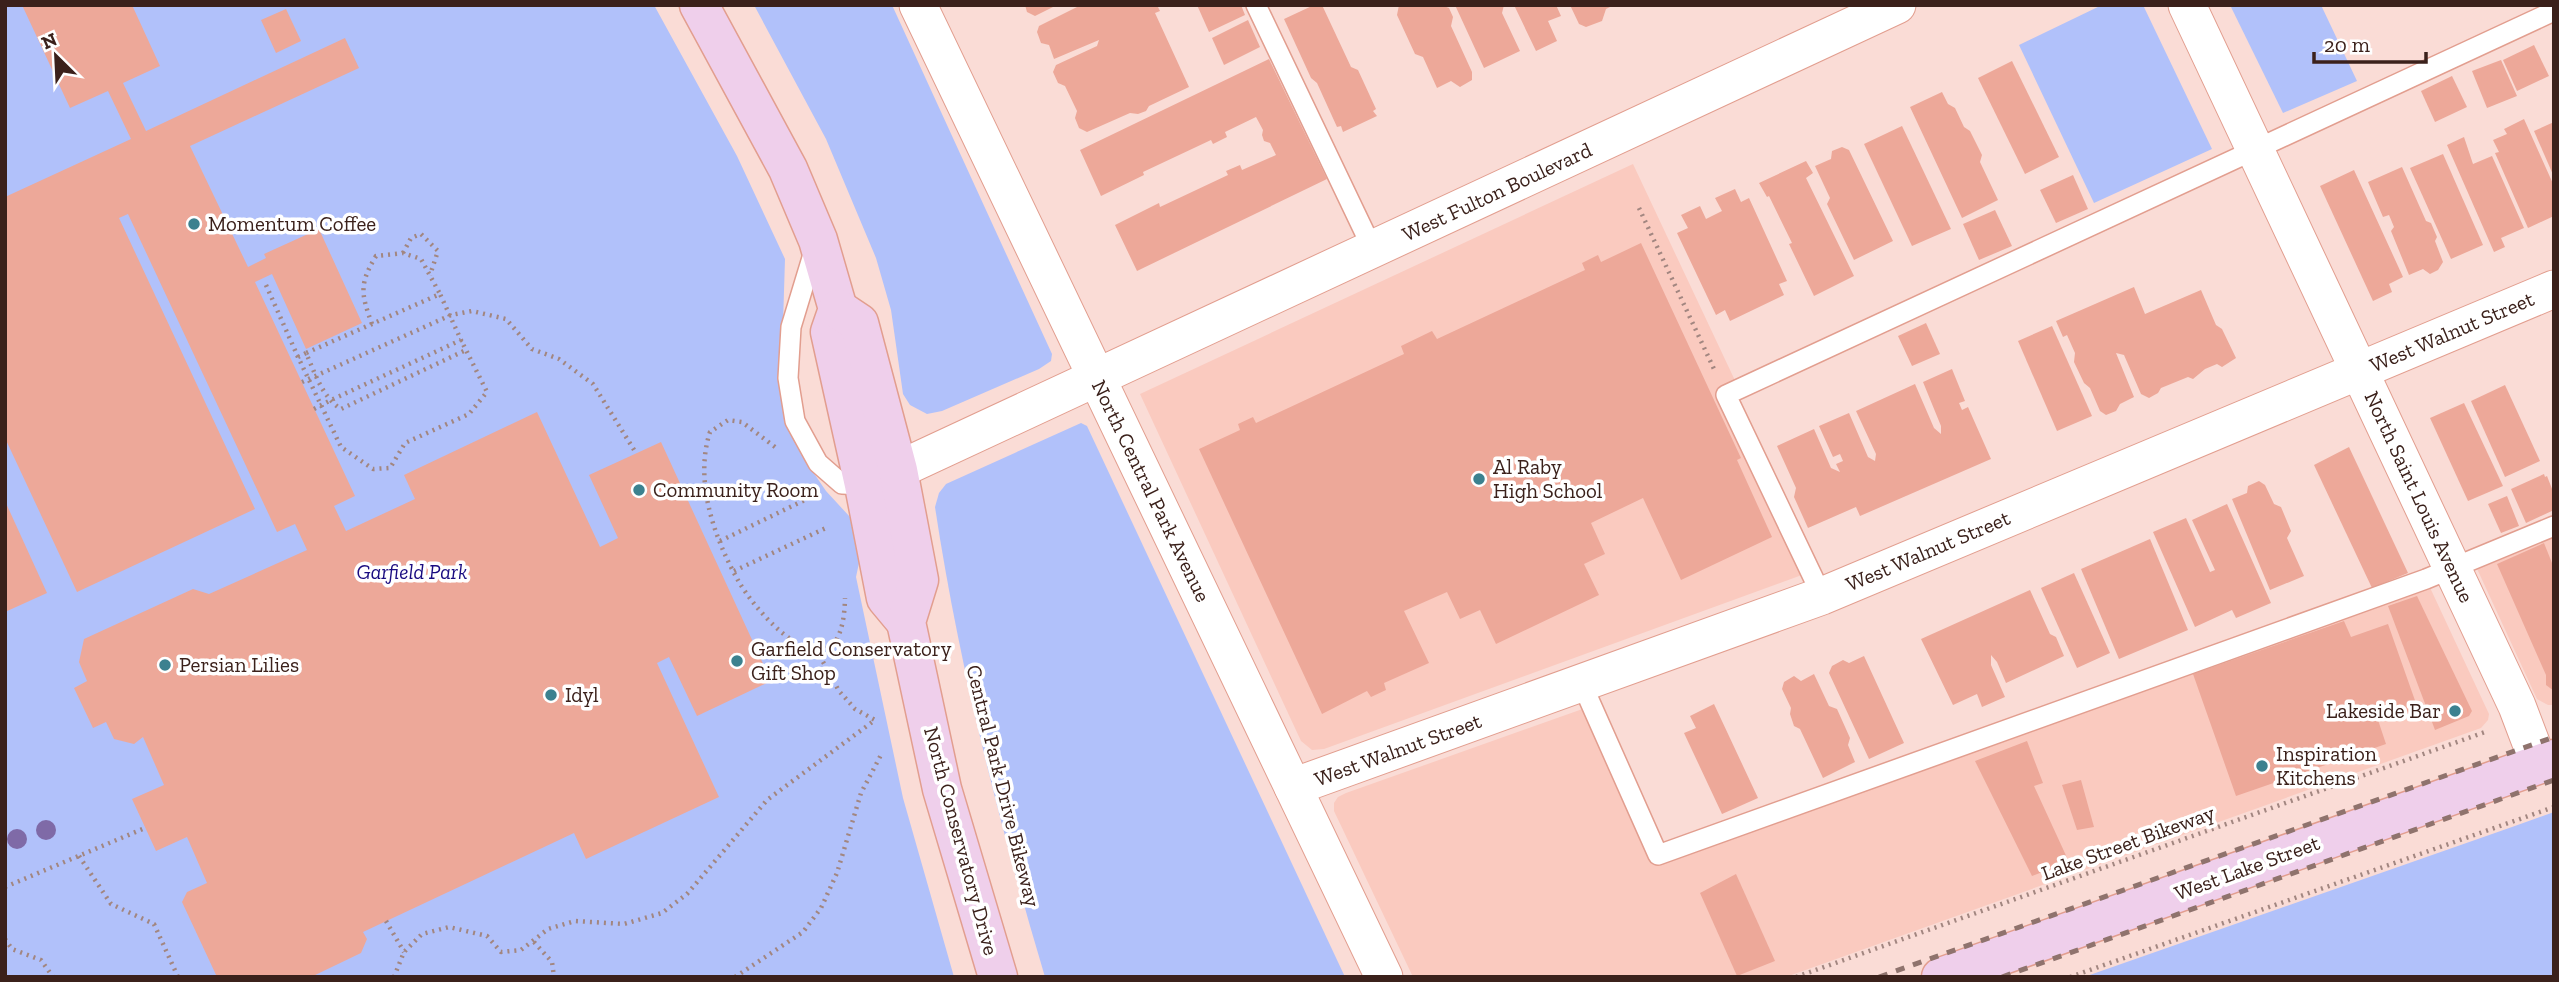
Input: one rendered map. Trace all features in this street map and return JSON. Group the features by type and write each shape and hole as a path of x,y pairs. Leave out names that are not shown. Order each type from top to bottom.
{"street":[{"name":"North Conservatory Drive","path":"699,5 788,169 818,240 838,309 859,323 881,477 919,580 906,622 942,789 998,977"},
{"name":"North Central Park Avenue","path":"918,5 1384,977"},
{"name":"West Fulton Boulevard","path":"1098,379 1897,5"},
{"name":"North Saint Louis Avenue","path":"2187,5 2517,705 2547,761"},
{"name":"West Walnut Street","path":"1293,787 1822,596 2554,289"},
{"path":"881,477 1098,379"},
{"name":"West Lake Street","path":"1941,977 2547,761"}],"lane":[{"path":"1256,5 1373,250"},
{"path":"1822,596 1726,395 2554,11"},
{"path":"818,240 791,327 788,378 795,421 818,463 842,484 881,477"},
{"path":"1582,684 1658,855 2453,569 2554,526"}],"path":[{"path":"1639,208 1726,395"},
{"path":"403,253 411,238 421,234 438,251 430,275"},
{"path":"266,285 341,447 373,469 390,468 405,443 469,414 487,393 451,315 421,260 403,253 376,256 365,274 362,297 372,324"},
{"path":"298,357 440,294"},
{"path":"302,382 451,315 472,311 506,318 532,348 559,359 593,384 636,453"},
{"path":"314,409 461,340"},
{"path":"306,353 329,401 341,409 466,350"},
{"path":"394,977 404,953 422,934 449,926 487,936 501,952 522,950 548,929 575,921 624,924 663,913 687,894 767,800 875,720 855,709 839,691 817,651 794,642 775,628 756,607 734,571 709,511 704,473 710,432 728,420 742,422 777,449"},
{"path":"720,541 814,496"},
{"path":"734,571 828,527"},
{"path":"817,651 830,646 838,637 842,624 844,590"},
{"name":"Lake Street Bikeway","path":"1796,977 2470,737"},
{"path":"735,977 803,932 821,908 837,873 861,793 882,754"},
{"path":"2070,977 2554,807"},
{"path":"5,877 7,886 145,828"},
{"path":"79,856 111,904 154,924 178,977"},
{"path":"386,921 404,953"},
{"path":"5,939 12,949 41,960 53,977"},
{"path":"534,942 552,962 554,977"}],"shaded area":[{"name":"Al Raby High School","path":"1633,164 1739,389 1726,395 1810,572 1324,749 1312,750 1301,741 1140,394"},
{"path":"2554,526 2554,705 2548,705 2537,699 2473,560"},
{"path":"2426,579 2489,714 2488,720 2481,728 1786,977 1413,977 1334,811 1334,803 1338,797 1346,793 1591,706 1658,854"}],"green space":[{"name":"Garfield Park","path":"5,5 654,5 737,156 785,259 782,356 811,469 826,491 850,517 859,563 856,577 903,798 954,977 5,977"},
{"path":"754,5 892,5 1052,354 1051,361 1039,369 942,411 927,414 910,405 903,394 891,310 876,258 826,139"},
{"path":"2102,5 2143,5 2212,149 2094,203 2019,45"},
{"path":"2230,5 2321,5 2357,81 2283,113"},
{"path":"1081,423 1087,426 1345,977 1045,977 1012,861 968,685 935,507 939,493 946,484"},
{"path":"2554,812 2554,977 2084,977 2512,827"}],"building":[{"path":"22,5 132,5 160,66 123,83 146,131 345,38 359,68 190,146 248,267 266,258 264,254 319,229 362,323 306,349 272,274 255,282 355,496 334,506 346,531 415,499 404,475 537,412 600,547 618,538 589,475 661,442 771,681 697,716 669,657 657,663 719,797 586,859 574,833 363,932 367,939 361,953 311,977 217,977 182,902 187,892 207,883 187,837 156,851 132,799 164,785 143,737 134,744 114,739 106,722 93,728 74,688 87,681 79,662 84,639 193,589 209,594 307,550 295,524 277,532 128,214 119,218 255,509 77,592 5,438 5,197 131,139 108,91 70,108"},
{"path":"1025,5 1057,5 1035,16 1027,12"},
{"path":"1081,5 1157,5 1160,11 1155,13 1189,87 1138,114 1130,113 1087,132 1079,128 1075,118 1077,111 1065,86 1058,83 1053,72 1056,65 1097,46 1099,40 1054,59 1049,45 1041,43 1037,32 1039,26"},
{"path":"1197,5 1241,5 1245,15 1209,32"},
{"path":"1314,5 1322,5 1351,67 1358,70 1376,109 1373,111 1377,116 1343,132 1341,126 1337,127 1317,83 1311,78 1284,19"},
{"path":"1399,5 1441,5 1449,8 1453,17 1451,26 1472,72 1472,80 1460,87 1451,81 1437,88 1423,57 1415,54 1397,15"},
{"path":"1455,5 1504,5 1502,13 1520,51 1484,68"},
{"path":"1514,5 1556,5 1561,16 1548,21 1557,41 1536,51"},
{"path":"1570,5 1614,5 1606,9 1602,21 1586,27 1579,24"},
{"path":"286,9 301,41 276,53 261,20"},
{"path":"1248,20 1260,47 1224,65 1212,38"},
{"path":"2534,45 2549,76 2517,91 2503,60"},
{"path":"1269,59 1327,179 1137,271 1115,225 1159,203 1160,207 1228,175 1226,171 1240,165 1242,170 1276,155 1270,143 1264,141 1263,130 1256,117 1225,132 1227,137 1213,144 1211,140 1143,172 1144,175 1101,196 1080,150"},
{"path":"2501,60 2517,96 2487,108 2472,71"},
{"path":"2012,61 2059,157 2025,174 1978,78"},
{"path":"2452,76 2467,107 2435,122 2421,91"},
{"path":"1942,92 1948,104 1955,108 1964,127 1970,131 1982,155 1980,162 1998,200 1962,218 1910,107"},
{"path":"2524,119 2554,186 2554,216 2528,228 2495,153 2499,152 2493,140 2507,134 2504,129"},
{"path":"2554,122 2554,177 2534,131"},
{"path":"1902,126 1951,229 1912,246 1864,144"},
{"path":"2464,137 2473,164 2492,156 2524,228 2501,238 2505,247 2494,252 2447,145"},
{"path":"1842,147 1849,150 1893,241 1854,260 1827,204 1830,198 1815,166 1831,159 1832,151"},
{"path":"2443,154 2483,245 2451,259 2410,168"},
{"path":"1806,161 1813,173 1806,178 1854,276 1814,296 1789,244 1792,243 1769,196 1767,197 1759,183"},
{"path":"2402,167 2426,221 2431,223 2437,237 2435,241 2443,262 2438,270 2430,274 2423,269 2409,275 2391,231 2394,227 2389,215 2383,217 2368,182"},
{"path":"2354,170 2403,277 2389,284 2392,292 2373,301 2320,186"},
{"path":"2073,175 2088,209 2056,223 2040,190"},
{"path":"1735,189 1741,202 1749,198 1787,281 1779,284 1784,295 1730,321 1725,310 1716,315 1677,233 1688,228 1681,215 1700,206 1706,219 1722,211 1715,198"},
{"path":"1995,210 2012,246 1979,260 1963,224"},
{"name":"Al Raby High School","path":"1641,243 1741,458 1737,460 1772,537 1681,580 1643,498 1591,523 1605,554 1584,564 1599,595 1496,644 1480,610 1460,619 1447,592 1404,611 1429,663 1384,683 1386,690 1371,697 1367,691 1322,714 1199,449 1240,430 1238,424 1253,417 1256,423 1404,354 1401,346 1432,331 1437,339 1585,270 1582,263 1598,255 1601,262"},
{"path":"2134,287 2145,314 2201,290 2216,325 2222,329 2236,358 2222,367 2217,364 2205,369 2193,379 2188,377 2161,388 2149,398 2141,394 2124,355 2116,353 2134,397 2106,415 2100,411 2090,388 2084,383 2074,362 2075,353 2067,335 2063,337 2056,321"},
{"path":"1926,323 1940,354 1912,366 1898,336"},
{"path":"2052,326 2092,416 2057,431 2018,341"},
{"path":"1952,369 1965,401 1959,403 1962,410 1968,407 1991,459 1860,516 1856,507 1808,528 1794,497 1796,488 1777,446 1814,429 1831,468 1840,472 1836,464 1843,461 1840,454 1833,457 1819,426 1849,413 1868,457 1875,461 1876,454 1856,411 1915,384 1934,428 1941,434 1941,426 1923,382"},
{"path":"2505,385 2540,461 2505,477 2471,401"},
{"path":"2464,403 2503,486 2468,501 2430,418"},
{"path":"2349,447 2408,573 2372,588 2314,465"},
{"path":"2544,474 2554,494 2554,510 2526,523 2511,489"},
{"path":"2259,481 2265,485 2274,504 2281,507 2291,531 2287,538 2304,576 2270,590 2232,499 2247,493 2248,486"},
{"path":"2507,496 2519,526 2501,533 2488,504"},
{"path":"5,501 47,593 5,612"},
{"path":"2227,504 2271,603 2236,618 2232,610 2195,627 2153,532 2186,518 2210,572 2215,570 2192,520"},
{"path":"2150,539 2188,630 2119,659 2081,569"},
{"path":"2544,543 2554,568 2554,691 2546,685 2546,675 2497,564"},
{"path":"2074,573 2110,653 2077,668 2041,588"},
{"path":"2030,590 2050,634 2056,637 2064,656 2006,683 1991,655 1991,665 2005,697 1982,707 1977,694 1953,705 1921,639"},
{"path":"2417,596 2472,711 2469,716 2435,730 2388,606"},
{"path":"2344,621 2351,637 2388,624 2418,709 2381,722 2378,720 2386,744 2236,796 2193,674"},
{"path":"1864,656 1904,743 1869,759 1829,673 1832,666 1843,660 1849,663"},
{"path":"1814,674 1829,706 1837,709 1850,738 1848,745 1855,762 1823,778 1800,729 1794,726 1791,708 1782,689 1784,682 1794,676 1801,681"},
{"path":"1714,704 1758,798 1722,814 1684,733 1696,728 1690,716"},
{"path":"2027,741 2043,783 2034,786 2069,862 2032,876 1975,761"},
{"path":"2081,780 2094,827 2077,830 2062,785"},
{"path":"1736,874 1775,961 1737,976 1700,893"}],"railway":[{"path":"1879,977 2554,737"},
{"path":"2002,977 2554,780"}],"place":[{"name":"Momentum Coffee","path":"194,224"},
{"name":"Al Raby High School","path":"1479,479"},
{"name":"Community Room","path":"639,490"},
{"name":"Garfield Conservatory Gift Shop","path":"737,661"},
{"name":"Persian Lilies","path":"165,665"},
{"name":"Idyl","path":"551,695"},
{"name":"Lakeside Bar","path":"2455,711"},
{"name":"Inspiration Kitchens","path":"2262,766"}]}
